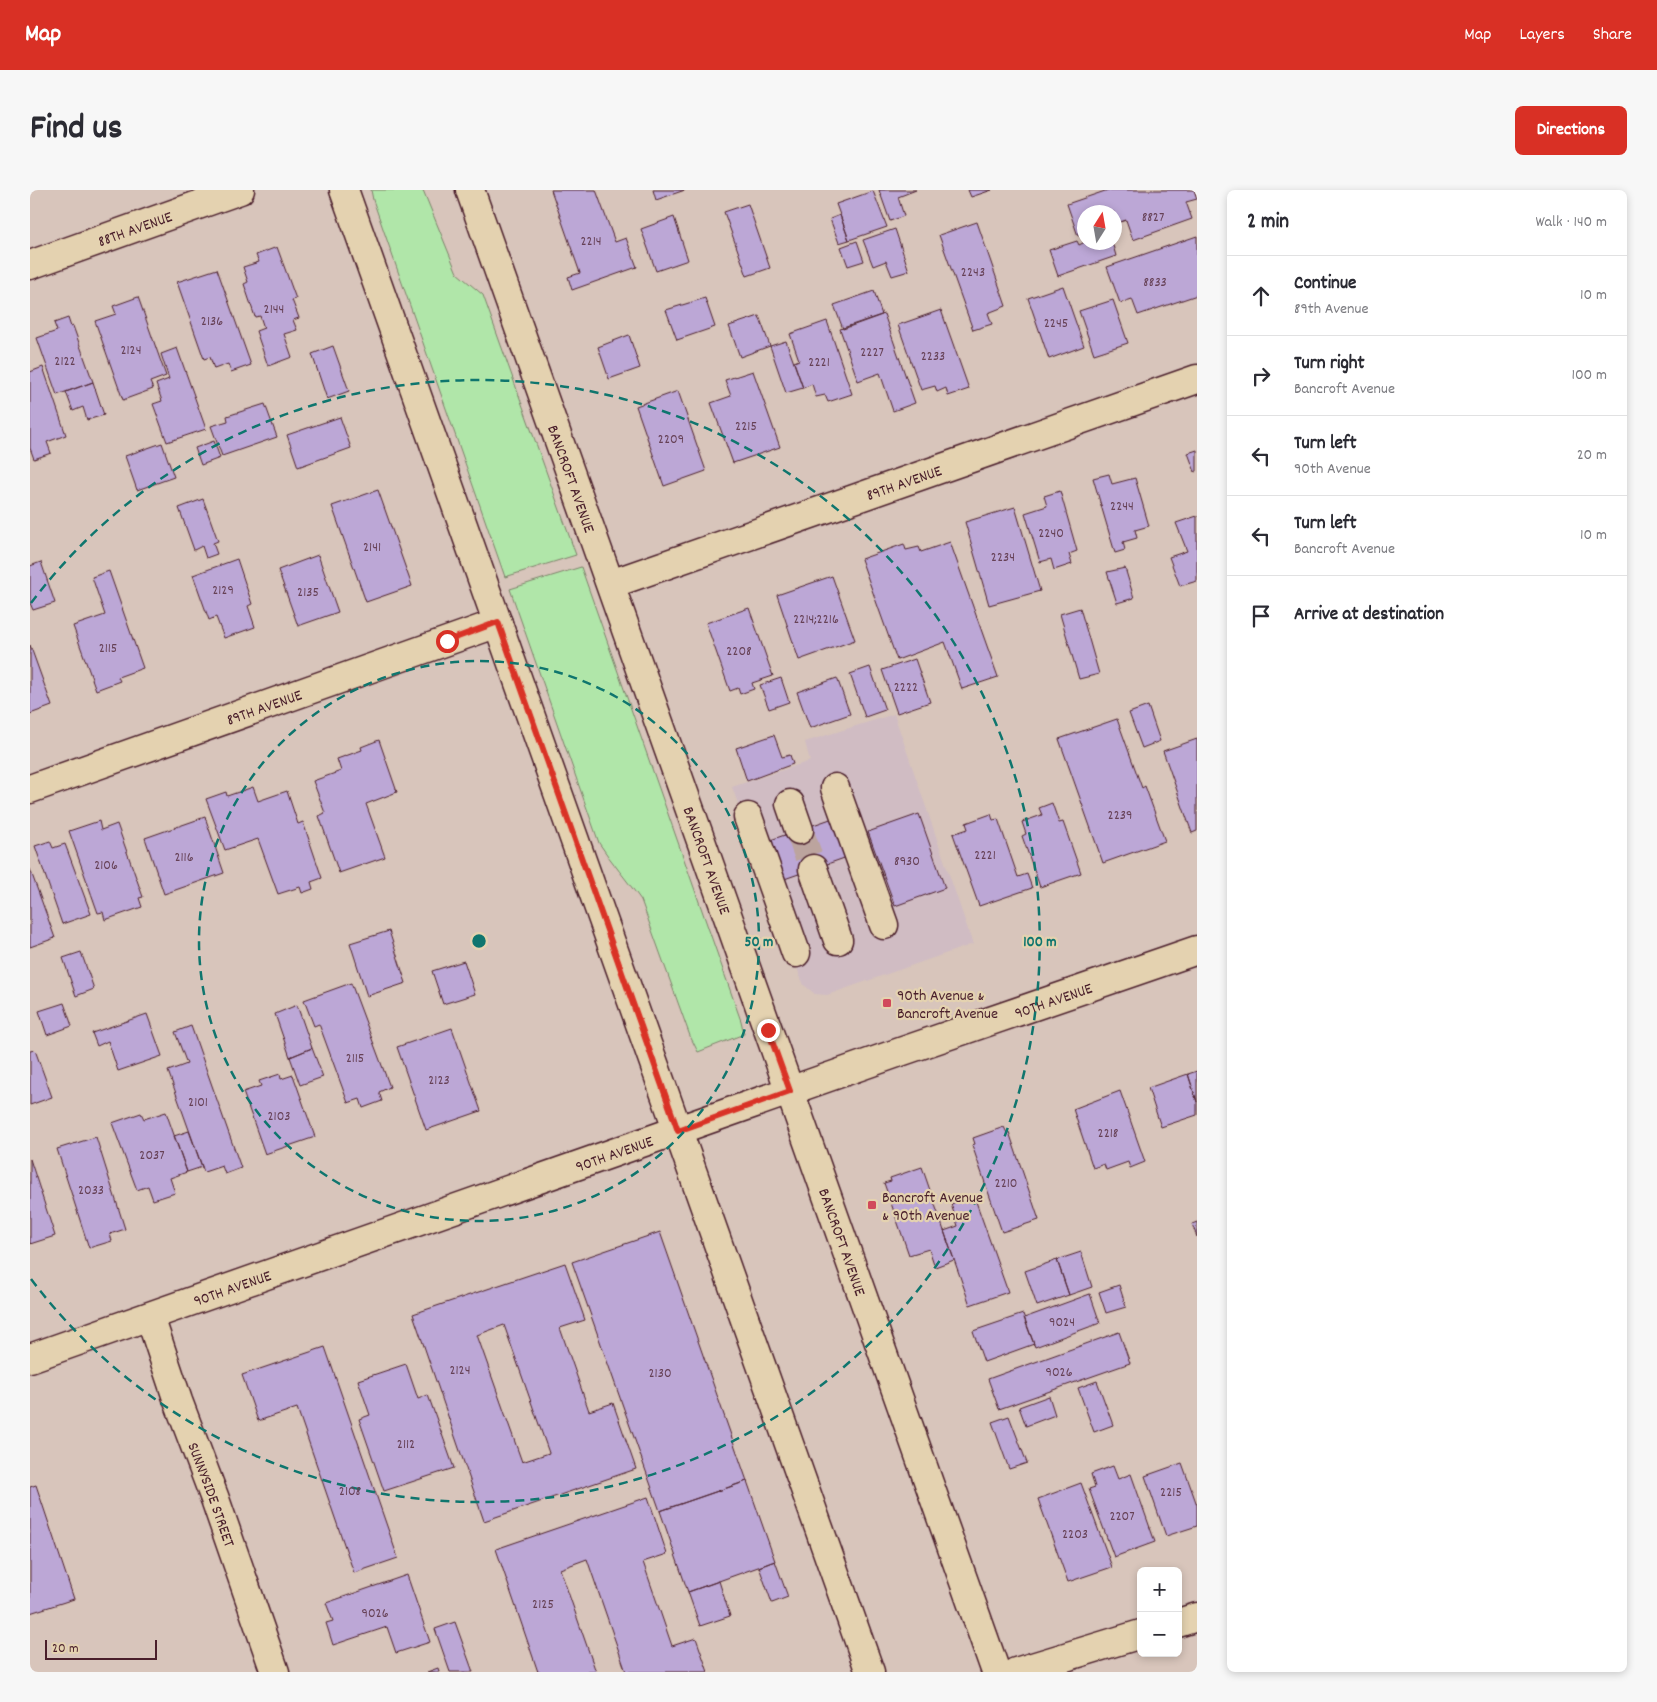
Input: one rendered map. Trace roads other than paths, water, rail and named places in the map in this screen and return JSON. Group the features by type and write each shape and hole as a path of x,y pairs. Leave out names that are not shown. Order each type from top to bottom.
{"main road":[{"name":"88TH AVENUE","path":"30,265 240,190"},
{"path":"344,190 870,1672"},
{"name":"BANCROFT AVENUE","path":"470,190 996,1672"},
{"name":"89TH AVENUE","path":"611,584 1197,379"},
{"name":"89TH AVENUE","path":"30,789 498,622"},
{"path":"835,788 884,925"},
{"path":"790,804 799,830"},
{"path":"748,817 796,953"},
{"path":"813,869 838,940"},
{"name":"90TH AVENUE","path":"30,1358 1197,950"},
{"name":"SUNNYSIDE STREET","path":"150,1317 178,1401 216,1499 275,1672"},
{"path":"1182,1622 1197,1617"},
{"path":"1016,1672 1137,1635"}],"tunnel":[{"path":"799,830 813,869"}],"place":[{"name":"90th Avenue & Bancroft Avenue","path":"887,1003"},
{"name":"Bancroft Avenue & 90th Avenue","path":"872,1205"}]}
